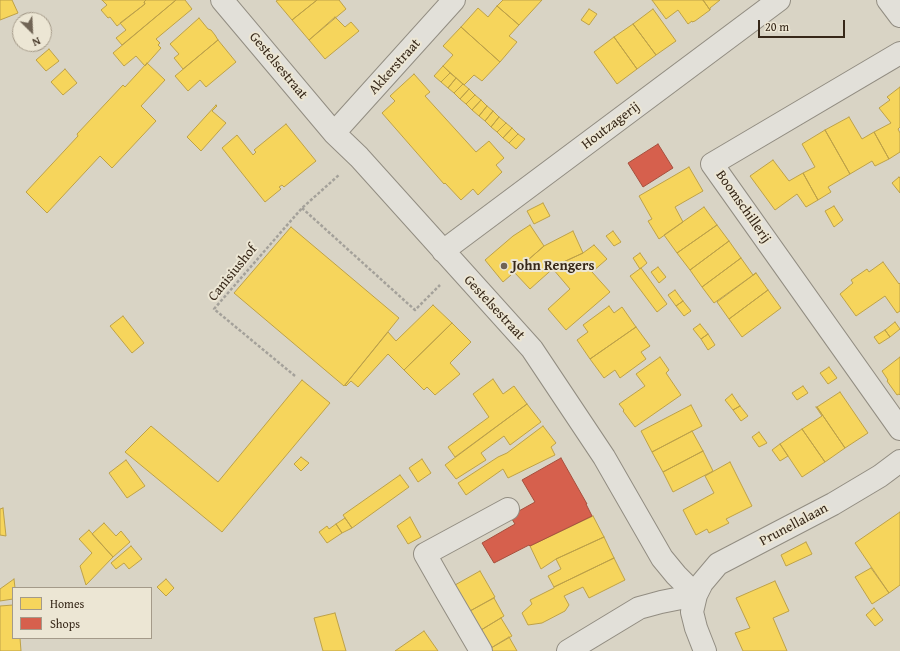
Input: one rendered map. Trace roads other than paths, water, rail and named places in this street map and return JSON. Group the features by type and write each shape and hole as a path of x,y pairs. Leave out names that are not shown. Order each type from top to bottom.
{"street":[{"name":"Gestelsestraat","path":"222,0 334,133 359,157 532,349 604,457 662,558 696,595"},
{"name":"Akkerstraat","path":"334,133 454,0"},
{"name":"Houtzagerij","path":"443,251 779,0"},
{"path":"888,0 900,16"},
{"name":"Boomschillerij","path":"900,53 712,164 900,430"},
{"name":"Prunellalaan","path":"696,595 702,583 718,564 833,504 880,476 900,461"},
{"path":"481,651 425,554 508,509"},
{"path":"568,651 639,608 696,595 692,612 704,651"}],"place":[{"name":"John Rengers","path":"504,266"}]}
